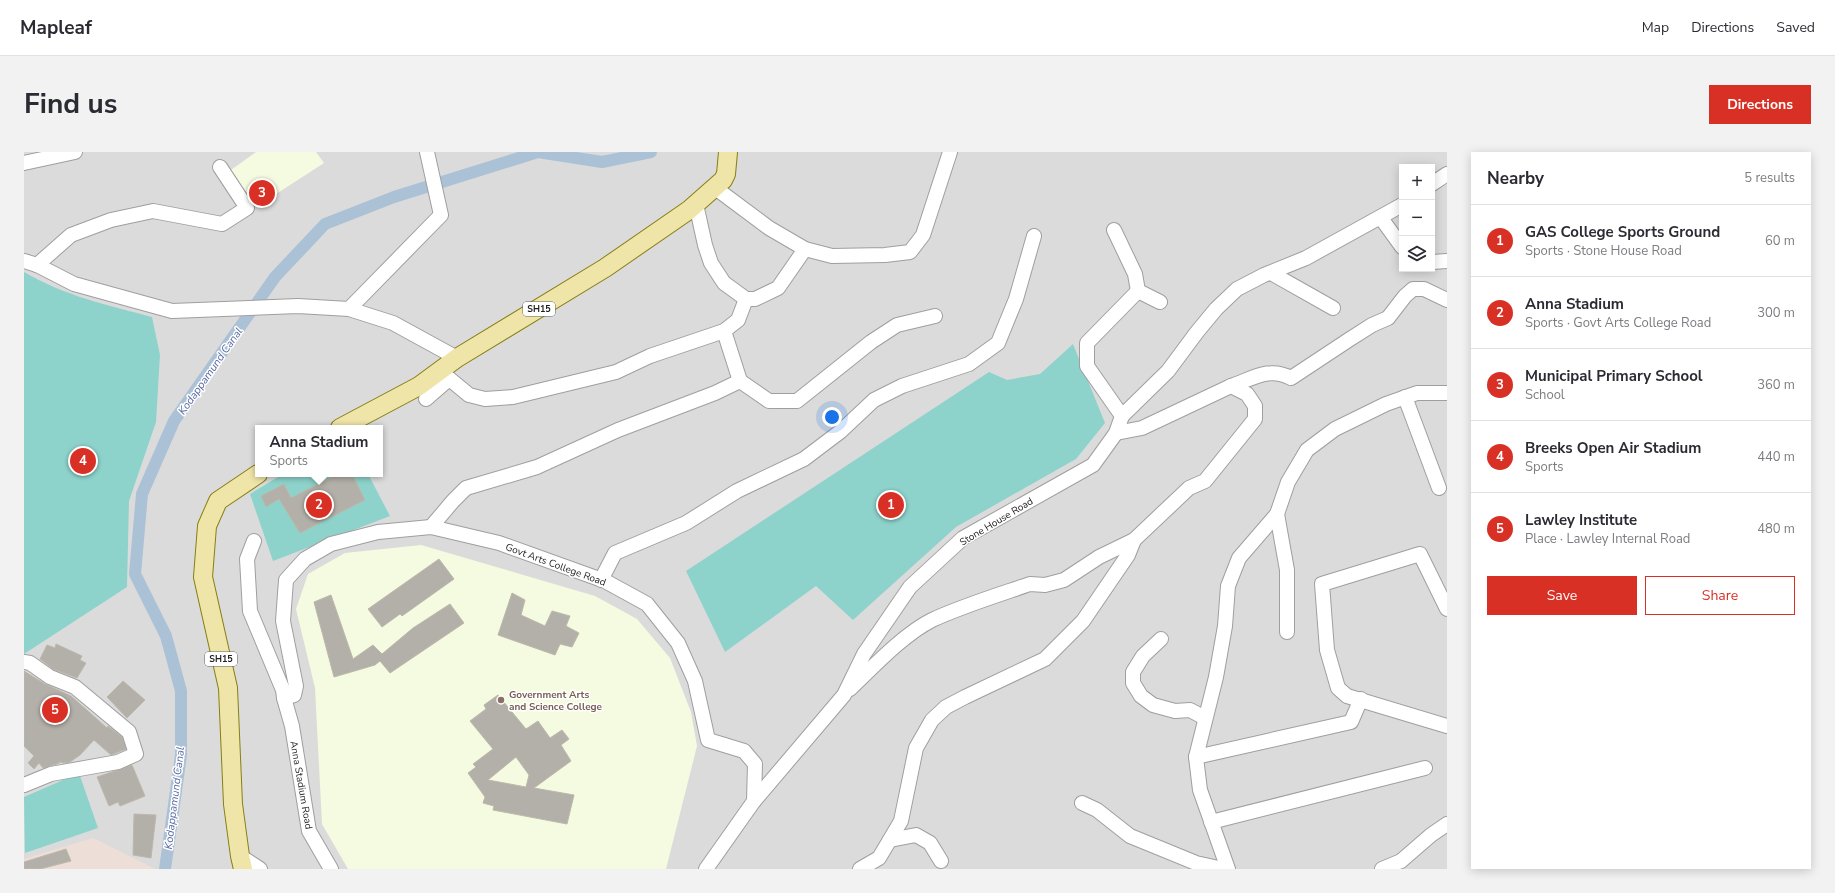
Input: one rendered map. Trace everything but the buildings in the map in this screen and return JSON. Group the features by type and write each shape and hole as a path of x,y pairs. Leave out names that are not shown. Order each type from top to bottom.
{"main road":[{"name":"SH15","path":"346,425 419,386 445,375 457,358 605,268 696,204 723,180 726,174 728,152"},
{"name":"SH15","path":"242,863 233,804 228,688 203,577 207,526 218,501 255,476"}],"street":[{"path":"24,163 75,152"},
{"path":"714,187 769,228 805,248 832,256 885,255 910,252 923,235 950,152"},
{"path":"349,310 441,215 427,153"},
{"path":"30,263 71,235 111,220 153,211 222,224 247,208 220,167"},
{"path":"1435,182 1447,174"},
{"path":"696,204 705,245 711,262 724,282 746,299 755,299 778,288 805,248"},
{"path":"1138,291 1087,343 1087,366 1122,416 1168,371 1197,332 1237,289 1306,258 1399,207"},
{"path":"1381,218 1399,243"},
{"path":"1114,230 1135,274 1138,291"},
{"path":"600,580 615,553 686,523 737,491 804,459 841,430 874,400 902,386 969,364 998,342 1016,299 1034,236"},
{"path":"1435,262 1447,261"},
{"path":"30,263 74,284 172,311 298,306 349,310 393,323 457,358"},
{"path":"1271,273 1333,308"},
{"path":"1116,433 1142,428 1231,386 1270,372 1281,372 1291,378 1350,338 1372,325 1388,318 1405,296 1413,289 1424,289 1447,300"},
{"path":"1138,291 1160,302"},
{"path":"426,399 445,375 469,395 485,399 513,397 616,372 650,356 724,332 738,320 746,299"},
{"path":"724,332 740,381 769,401 797,400 872,342 897,325 935,316"},
{"path":"431,527 466,488 537,467 618,430 715,393 740,381"},
{"path":"844,695 885,656 912,633 931,620 1030,584 1045,585 1064,580 1099,557 1134,540 1189,488 1205,481 1255,419 1255,406 1247,394 1231,386"},
{"path":"1228,869 1200,790 1196,756 1216,677 1225,626 1228,586 1239,558 1277,514 1288,482 1308,450 1335,429 1386,404 1417,393 1447,392"},
{"path":"1405,397 1438,488"},
{"name":"Stone House Road","path":"754,801 844,695 864,654 910,587 963,538 1093,465 1116,433 1122,416"},
{"path":"1277,514 1287,570 1287,632"},
{"name":"Govt Arts College Road","path":"283,694 294,695 296,686 283,620 286,580 305,559 331,544 378,532 431,527 499,543 600,580 647,604 678,643 695,681 708,740 744,751 755,764 754,801"},
{"path":"860,869 879,858 901,821 916,748 932,720 946,707 1045,659 1083,621 1128,555 1134,540"},
{"name":"Anna Stadium Road","path":"254,541 247,558 250,611 283,694 292,726 309,831 331,869"},
{"path":"1447,609 1420,554 1322,584 1326,650 1338,688 1347,696 1447,726"},
{"path":"1161,639 1144,656 1133,672 1134,683 1141,696 1153,706 1175,711 1190,710 1206,718"},
{"path":"24,662 30,663 50,676 75,687 129,732 136,754 118,762 51,774 24,785"},
{"path":"1196,756 1351,722 1361,699"},
{"path":"1212,822 1425,768"},
{"path":"706,869 754,801"},
{"path":"1082,803 1097,810 1130,836 1196,863 1223,869"},
{"path":"1382,869 1401,861 1431,835 1447,824"},
{"path":"890,840 916,835 930,843 941,860"},
{"path":"242,863 260,869"}],"shaded area":[{"path":"24,152 1447,152 1447,869 24,869"},
{"path":"256,152 316,152 324,163 256,207 231,170"},
{"path":"24,272 71,294 152,317 160,355 156,422 129,501 127,587 24,654"},
{"path":"1073,344 1105,423 1076,459 956,527 853,620 816,586 725,652 686,571 989,372 1007,380 1040,374"},
{"path":"278,477 370,477 390,516 273,561 250,494"},
{"name":"Government Arts and Science College","path":"421,545 595,596 637,619 670,658 691,712 697,746 666,869 348,869 322,824 315,688 296,609 308,574 345,553"},
{"path":"79,773 98,828 25,853 24,797"},
{"path":"93,838 155,869 24,869 24,859"}],"waterway":[{"name":"Kodappamund Canal","path":"165,869 181,755 181,691 166,636 135,574 142,494 174,421 275,277 325,224 394,197 538,152 602,162 651,152"}],"place":[{"name":"Municipal Primary School","path":"262,193"},
{"name":"Breeks Open Air Stadium","path":"83,461"},
{"name":"Anna Stadium","path":"319,505"},
{"name":"GAS College Sports Ground","path":"891,505"},
{"name":"Government Arts and Science College","path":"501,700"},
{"name":"Lawley Institute","path":"55,710"}]}
